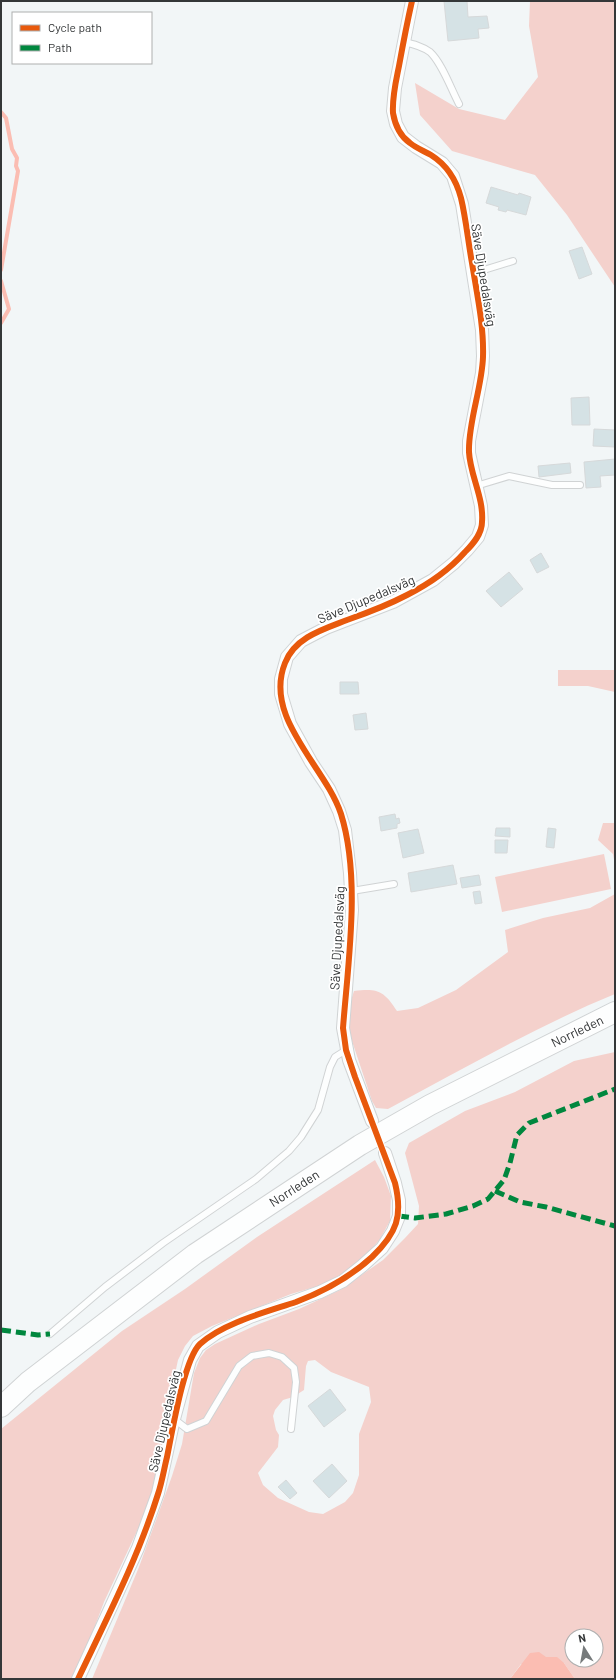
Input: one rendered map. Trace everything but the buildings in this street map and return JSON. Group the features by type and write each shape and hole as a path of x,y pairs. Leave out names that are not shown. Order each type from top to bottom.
{"highway":[{"name":"Norrleden","path":"1,1407 28,1382 189,1258 340,1158 430,1105 615,1012"}],"street":[{"name":"Säve Djupedalsväg","path":"372,1121 354,1077 346,1050 343,1028 352,910 352,891 345,830 339,811 329,789 295,734 284,708 281,687 284,665 291,651 309,636 407,595 433,580 454,563 473,543 482,525 481,506 469,453 469,441 482,374 482,330 462,204 453,176 442,163 409,142 400,134 396,124 393,103 412,1"},
{"name":"Säve Djupedalsväg","path":"78,1679 138,1548 158,1493 174,1419 190,1360 198,1346 207,1338 250,1317 320,1292 343,1281 382,1248 393,1231 398,1216 399,1200 385,1153"}],"lane":[{"path":"404,42 418,46 430,52 438,62 459,104"},
{"path":"474,273 513,261"},
{"path":"476,486 508,476 552,485 580,485"},
{"path":"352,891 394,884"},
{"path":"50,1334 105,1287 163,1243 256,1179 289,1151 301,1138 318,1110 330,1067 335,1057 346,1050"},
{"path":"174,1419 187,1429 206,1422 239,1366 252,1356 269,1353 282,1357 294,1368 296,1382 291,1429"}],"shaded area":[{"path":"530,1 615,1 615,287 567,215 535,175 452,151 420,115 415,83 459,109 505,120 538,77 529,26"},
{"path":"558,670 615,670 615,692 588,686 558,686"},
{"path":"603,823 615,823 615,865 613,854 598,840"},
{"path":"604,854 611,889 502,912 495,877"},
{"path":"615,894 615,994 586,1006 529,1034 388,1109 376,1108 372,1101 349,1032 348,1010 354,991 369,990 380,992 388,999 397,1011 418,1008 456,990 508,952 505,930 543,918 590,908"},
{"path":"615,1052 615,1679 575,1679 567,1668 604,1668 604,1628 564,1628 564,1663 521,1664 510,1679 92,1679 139,1567 172,1476 182,1444 194,1373 200,1358 206,1350 215,1344 340,1290 383,1260 418,1224 419,1206 405,1153 409,1143 465,1111 515,1092 574,1061","holes":["315,1360 331,1372 369,1387 371,1402 359,1434 359,1475 353,1493 345,1502 323,1514 309,1512 278,1498 263,1485 258,1473 278,1447 279,1435 276,1430 273,1416 275,1410 283,1400 293,1397 304,1390 306,1366 308,1361"]},
{"path":"375,1160 384,1177 391,1196 390,1221 380,1239 366,1256 325,1284 291,1294 212,1326 193,1336 185,1346 178,1360 175,1374 164,1458 144,1516 104,1602 83,1658 73,1679 1,1679 1,1429 122,1331 185,1289 257,1237"},
{"path":"539,1652 546,1657 557,1657 564,1663 564,1668 567,1668 575,1679 510,1679 530,1653"}],"waterway":[{"path":"1,112 6,118 12,149 17,158 16,166 18,171 1,270"},
{"path":"1,281 9,309 1,323"}],"marked path":[{"path":"399,1216 415,1218 446,1214 473,1206 488,1199 504,1180 517,1135 529,1123 615,1089"},
{"path":"495,1191 520,1202 546,1207 615,1226"},
{"path":"1,1330 38,1335 50,1334"}],"cycle path":[{"path":"78,1679 132,1565 150,1518 161,1485 179,1397 194,1352 200,1344 220,1330 245,1319 307,1298 345,1278 372,1257 387,1240 396,1223 398,1215 395,1183 355,1077 346,1050 343,1028 350,948 352,892 347,839 341,814 333,796 289,722 282,703 280,683 285,663 290,654 303,640 338,623 370,612 392,602 415,591 431,581 452,565 468,549 482,526 481,504 470,461 469,441 482,369 483,345 478,298 463,206 459,191 450,173 437,159 412,145 403,137 395,122 393,113 394,89 412,1"}]}
